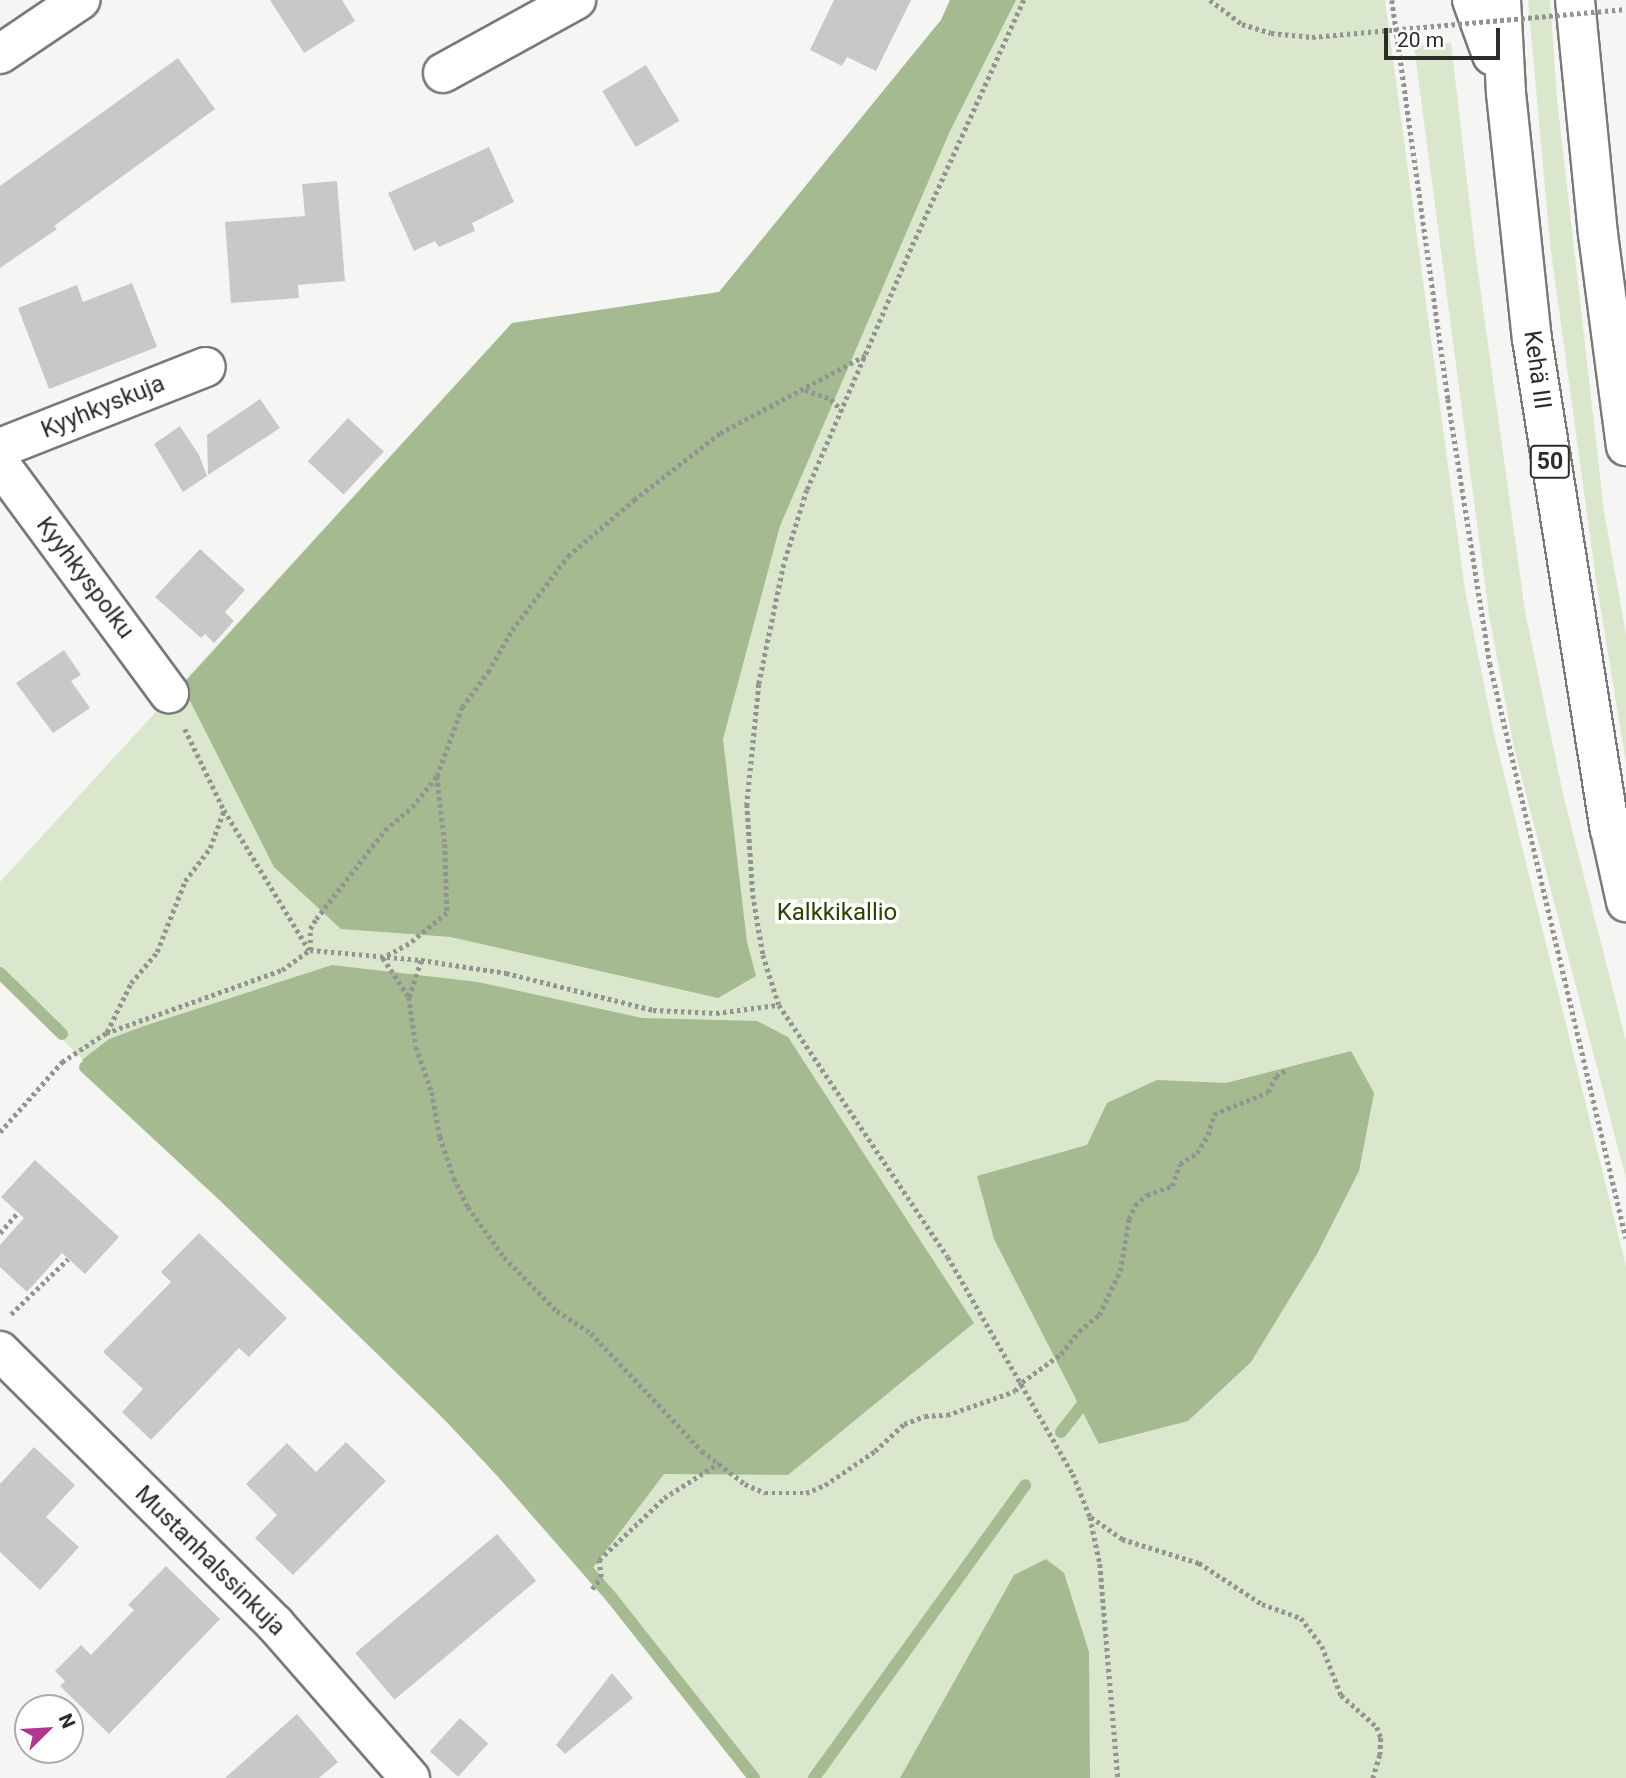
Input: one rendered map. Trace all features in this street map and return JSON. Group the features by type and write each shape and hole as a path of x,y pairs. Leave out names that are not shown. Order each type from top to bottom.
{"main road":[{"path":"0,54 80,0"},
{"path":"443,73 576,0"},
{"path":"1472,0 1506,93"},
{"name":"Kehä III","path":"1501,0 1506,93 1532,339 1610,829 1626,902"},
{"path":"1575,0 1598,234 1626,446"},
{"name":"Kyyhkyskuja","path":"0,448 206,367"},
{"name":"Kyyhkyspolku","path":"0,464 169,693"},
{"name":"Mustanhalssinkuja","path":"4,1334 275,1624 410,1778"}],"path":[{"path":"1024,0 914,242 868,354 807,490 784,564 759,684 747,804 753,895 763,955 779,1005 948,1257 1073,1474 1090,1517 1100,1564 1118,1778"},
{"path":"1210,0 1242,24 1271,33 1312,37 1626,9"},
{"path":"1392,0 1446,385 1490,664 1626,1238"},
{"path":"310,950 310,929 316,919 385,830 412,807 437,776 461,707 488,673 512,630 568,556 720,433 868,354"},
{"path":"805,390 831,399 842,411"},
{"path":"169,693 224,810 310,950"},
{"path":"383,958 409,944 447,913 445,844 437,776"},
{"path":"106,1033 131,983 157,952 185,881 210,848 224,810"},
{"path":"0,1132 62,1062 106,1033 282,971 310,950 421,960 506,973 653,1010 716,1013 779,1005"},
{"path":"383,958 409,998 416,1047 432,1092 440,1137 454,1178 468,1207 504,1256 557,1311 591,1334 631,1379 719,1463 745,1484 765,1493 806,1493 825,1485 875,1451 904,1424 1015,1391 1021,1382 1061,1354 1079,1331 1099,1315 1120,1271 1129,1219 1135,1205 1147,1195 1172,1186 1180,1164 1197,1153 1208,1135 1214,1114 1268,1092 1276,1076 1286,1070"},
{"path":"409,998 421,960"},
{"path":"0,1233 18,1212"},
{"path":"4,1334 68,1259"},
{"path":"593,1589 601,1577 599,1560 664,1498 719,1463"},
{"path":"1090,1517 1122,1539 1199,1563 1262,1604 1301,1618 1322,1646 1341,1695 1377,1727 1381,1738 1380,1755 1373,1778"}],"green space":[{"name":"Kalkkikallio","path":"950,0 1385,0 1465,590 1494,734 1626,1266 1626,1778 753,1778 589,1573 467,1440 341,1310 0,979 0,882 512,323 719,292 941,20"},
{"path":"950,0 1016,0 950,131 780,526 723,739 747,942 756,976 718,998 451,937 341,929 274,867 182,685 512,323 719,292 941,20"},
{"path":"1528,0 1550,0 1557,99 1604,511 1626,634 1626,763 1596,580 1550,244"},
{"path":"1451,43 1475,250 1525,611 1563,794 1626,1041 1626,1179 1514,748 1489,615 1414,46"},
{"path":"332,965 478,982 642,1018 757,1021 788,1037 974,1323 788,1475 664,1474 589,1573 341,1310 82,1060 109,1039"},
{"path":"1351,1051 1374,1093 1359,1171 1317,1254 1251,1362 1188,1421 1099,1444 994,1239 977,1176 1087,1145 1107,1103 1157,1080 1226,1083"},
{"path":"1046,1559 1064,1573 1089,1652 1090,1778 900,1778 1014,1575"}],"building":[{"path":"270,0 342,0 355,21 304,53"},
{"path":"834,0 911,0 876,71 847,57 842,66 810,50"},
{"path":"178,58 215,109 54,226 57,229 0,268 0,186"},
{"path":"646,65 679,121 636,147 602,91"},
{"path":"489,147 514,202 472,223 475,231 439,247 435,241 414,251 388,193"},
{"path":"337,181 345,281 298,285 299,298 231,303 225,222 305,216 302,184"},
{"path":"132,283 157,347 49,389 18,308 77,285 83,302"},
{"path":"260,399 280,428 208,475 207,435"},
{"path":"348,418 384,451 344,495 308,461"},
{"path":"180,426 199,455 207,476 183,492 154,444"},
{"path":"200,549 245,590 225,612 234,621 214,643 205,634 201,638 155,597"},
{"path":"64,650 81,675 71,681 90,708 53,733 16,683"},
{"path":"35,1160 119,1237 85,1274 62,1253 27,1292 0,1267 0,1245 24,1218 1,1197"},
{"path":"199,1233 287,1318 249,1357 239,1348 151,1440 122,1412 143,1389 103,1352 171,1282 161,1272"},
{"path":"346,1442 386,1481 293,1575 255,1538 277,1515 246,1484 287,1443 316,1472"},
{"path":"34,1447 75,1485 46,1517 79,1547 40,1590 0,1552 0,1484"},
{"path":"497,1534 536,1581 394,1700 355,1653"},
{"path":"166,1566 220,1619 109,1734 84,1710 84,1694 68,1694 60,1686 65,1681 55,1671 81,1645 91,1655 134,1610 128,1605"},
{"path":"612,1673 633,1698 565,1754 556,1745"},
{"path":"297,1714 338,1762 319,1778 225,1778"},
{"path":"460,1718 488,1743 458,1777 430,1751"}],"waterway":[{"path":"0,973 62,1034"},
{"path":"85,1067 227,1199 472,1438 612,1598 754,1778"},
{"path":"1061,1432 1240,1203"},
{"path":"814,1778 1025,1485"}]}
